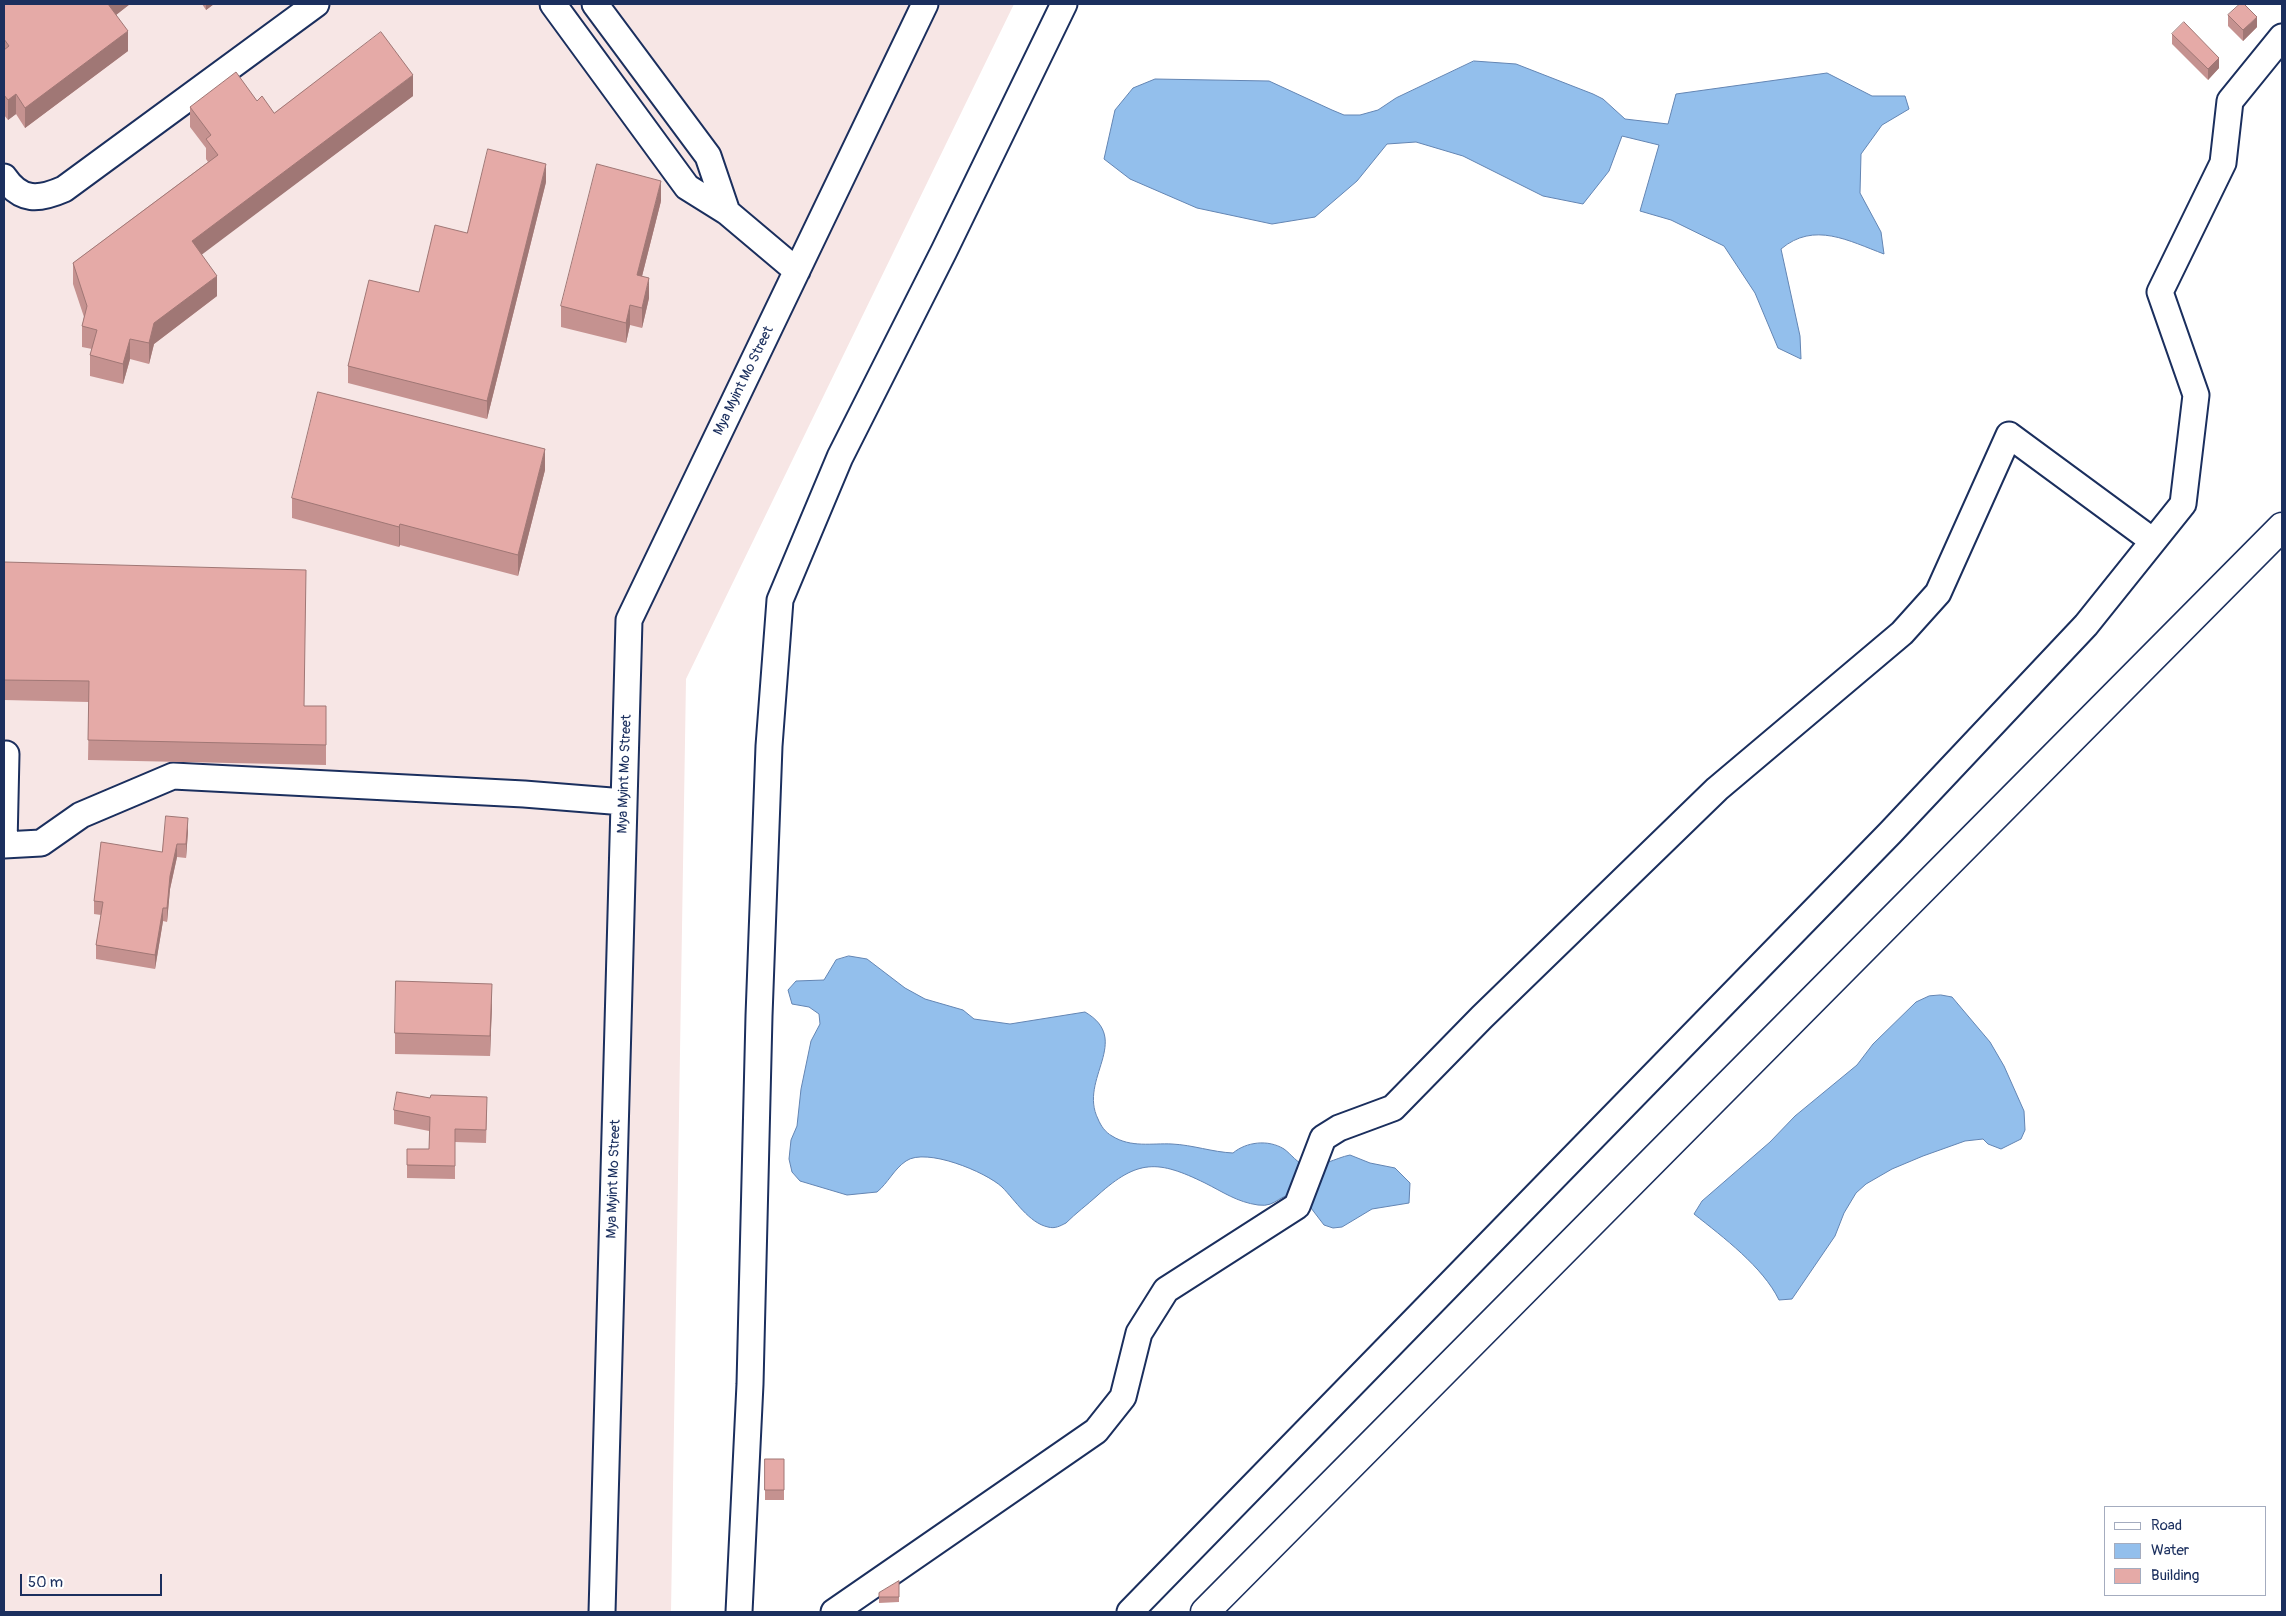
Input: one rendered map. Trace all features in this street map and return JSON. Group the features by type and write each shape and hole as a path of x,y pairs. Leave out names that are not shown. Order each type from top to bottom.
{"main road":[{"path":"1205,1612 2282,527"}],"street":[{"path":"4,177 12,190 30,197 46,197 64,190 316,4"},
{"path":"553,4 687,187 728,212 797,270"},
{"path":"595,4 708,156 728,212"},
{"name":"Mya Myint Mo Street","path":"602,1612 629,620 925,4"},
{"path":"739,1612 750,1384 759,1007 769,746 780,600 840,457 944,251 1064,4"},
{"path":"1130,1612 1890,833 2086,625 2183,504 2196,395 2160,292 2223,163 2230,101 2282,37"},
{"path":"834,1612 1096,1431 1123,1397 1139,1333 1166,1290 1297,1206 1323,1138 1339,1128 1393,1108 1482,1017 1717,789 1902,633 1938,593 2009,435 2153,541"},
{"path":"6,754 4,846 41,843 82,815 173,776 524,794 624,802"}],"shaded area":[{"path":"4,4 1014,4 686,679 671,1612 4,1612"}],"water":[{"path":"1474,61 1516,64 1603,99 1625,119 1668,124 1676,94 1827,73 1872,96 1905,96 1909,109 1882,125 1861,154 1860,193 1881,232 1884,254 1845,239 1819,235 1806,236 1793,241 1781,249 1800,336 1801,359 1778,348 1755,293 1724,246 1671,220 1640,211 1659,145 1622,136 1609,171 1583,204 1543,196 1463,156 1416,142 1387,144 1357,181 1315,217 1272,224 1197,208 1130,179 1104,159 1115,110 1133,88 1155,79 1269,81 1344,115 1360,115 1378,110 1396,98"},
{"path":"849,956 867,959 905,988 925,999 963,1010 974,1019 1010,1024 1085,1012 1099,1023 1104,1035 1105,1048 1094,1089 1094,1104 1098,1119 1105,1131 1119,1140 1134,1144 1172,1144 1233,1153 1244,1146 1264,1143 1278,1146 1297,1161 1311,1166 1350,1155 1370,1163 1395,1168 1410,1183 1409,1203 1372,1209 1342,1227 1333,1228 1324,1225 1301,1195 1288,1195 1265,1205 1250,1204 1189,1175 1161,1167 1149,1167 1137,1169 1112,1183 1066,1223 1053,1228 1041,1225 1035,1221 994,1181 970,1168 941,1159 915,1157 906,1161 877,1192 847,1195 800,1181 792,1172 789,1159 791,1140 797,1126 801,1089 811,1041 820,1024 819,1014 809,1007 792,1004 788,990 796,981 824,980 836,960"},
{"path":"1941,995 1952,997 1990,1042 2004,1066 2024,1111 2025,1130 2021,1139 2001,1149 1988,1144 1983,1139 1965,1141 1892,1169 1866,1184 1856,1193 1844,1213 1835,1236 1792,1299 1779,1300 1753,1264 1694,1214 1702,1201 1770,1142 1795,1116 1857,1065 1873,1044 1916,1002 1929,996"}],"building":[{"path":"4,4 108,4 128,31 25,108 16,94 8,100 4,95 4,50 9,46 4,39"},
{"path":"2240,4 2244,4 2257,17 2243,30 2228,15"},
{"path":"2184,22 2219,58 2208,69 2172,34"},
{"path":"381,32 413,75 192,241 217,276 154,323 149,343 130,339 123,364 90,355 97,330 82,326 87,306 73,263 218,155 206,139 211,135 190,107 236,72 257,101 262,96 274,113"},
{"path":"488,149 546,164 487,401 348,366 369,280 419,292 435,225 467,233"},
{"path":"597,164 661,181 637,275 649,278 642,308 630,305 626,323 561,306"},
{"path":"318,392 545,449 518,555 400,524 399,527 292,498"},
{"path":"4,562 306,570 304,706 326,706 326,745 88,740 89,681 4,680"},
{"path":"166,816 188,818 186,844 177,844 170,876 167,908 163,908 155,955 96,945 103,902 94,901 101,842 162,852"},
{"path":"396,981 492,984 490,1036 395,1033"},
{"path":"397,1092 430,1098 431,1095 487,1097 486,1130 455,1129 455,1166 407,1165 407,1149 429,1149 430,1117 394,1110"},
{"path":"765,1459 784,1459 784,1490 765,1490"},
{"path":"899,1581 899,1597 879,1597 879,1593"}]}
